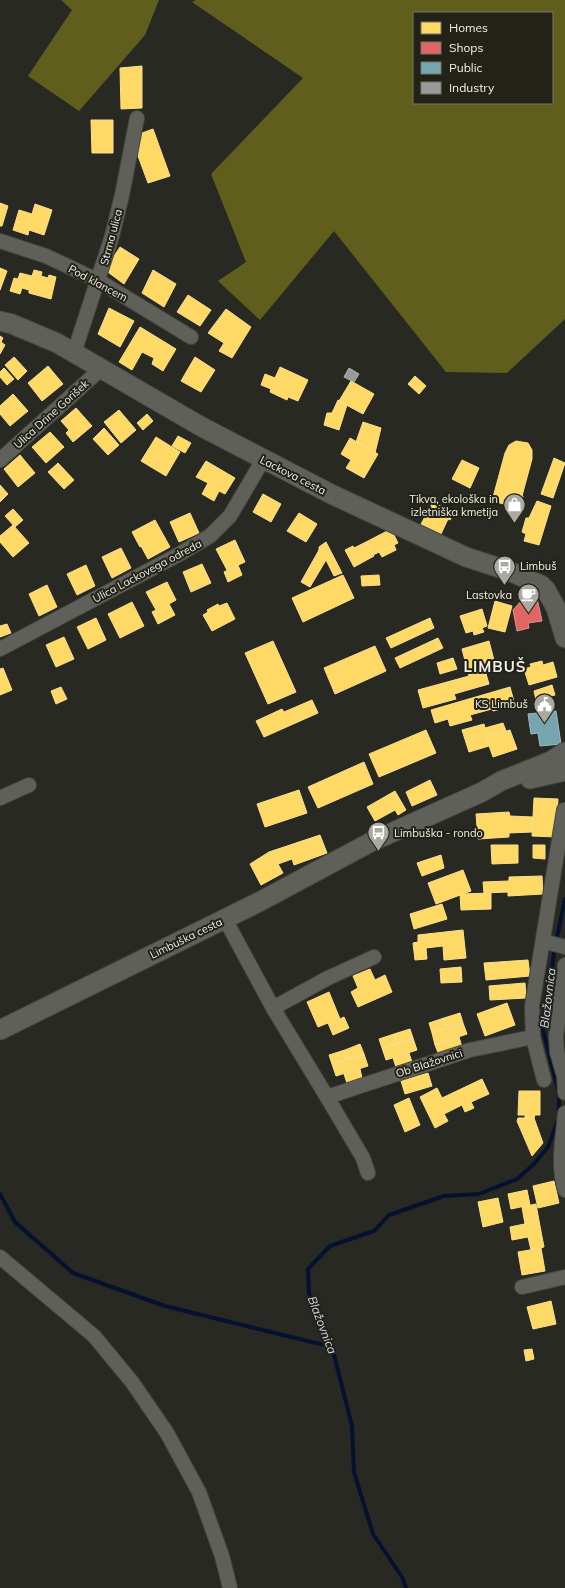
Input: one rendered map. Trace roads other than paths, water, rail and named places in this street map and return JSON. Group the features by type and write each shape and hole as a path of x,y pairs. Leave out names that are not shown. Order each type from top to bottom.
{"main road":[{"name":"Lackova cesta","path":"0,321 36,334 74,353 202,427 263,460 344,500 452,550 541,585 560,605 565,638"},
{"path":"482,792 501,781 551,761 565,752"},
{"path":"482,792 565,771"},
{"name":"Limbuška cesta","path":"0,1030 225,919 371,842 482,792"}],"street":[{"name":"Strma ulica","path":"74,353 99,281 112,236 122,195 137,118"},
{"name":"Pod klancem","path":"0,241 46,256 99,281 191,337"},
{"name":"Ulica Drine Gorišek","path":"0,460 102,368"},
{"name":"Ulica Lackovega odreda","path":"0,649 176,556 210,536 230,516 263,460"},
{"path":"0,798 29,785"},
{"path":"544,1080 534,1037 532,1006 545,942 564,810"},
{"path":"225,919 273,1008 328,1096 362,1158 368,1173"},
{"path":"545,942 564,947"},
{"path":"273,1008 328,978 374,957"},
{"path":"565,965 556,1037 557,1052 564,1076 565,1093"},
{"name":"Ob Blažovnici","path":"328,1096 470,1050 534,1037"},
{"path":"565,1113 560,1156 562,1180 565,1190"},
{"path":"0,1257 94,1336 132,1382 167,1433 199,1492 222,1556 230,1588"},
{"path":"522,1287 565,1277"}],"waterway":[{"name":"Blažovnica","path":"559,1113 559,1093 543,1030 555,947 565,899"},
{"name":"Blažovnica","path":"406,1588 402,1577 373,1534 354,1472 352,1426 332,1347 309,1294 308,1269 330,1246 374,1231 389,1215 444,1196 479,1194 517,1179 534,1164 548,1147 558,1120"},
{"path":"0,1194 15,1222 73,1273 165,1306 332,1347"}],"place":[{"name":"Tikva, ekološka in izletniška kmetija","path":"514,524"},
{"name":"Limbuš","path":"505,586"},
{"name":"Lastovka","path":"528,614"},
{"name":"KS Limbuš","path":"544,724"},
{"name":"Limbuška - rondo","path":"378,852"}],"district":[{"name":"LIMBUŠ","path":"495,667"}]}
